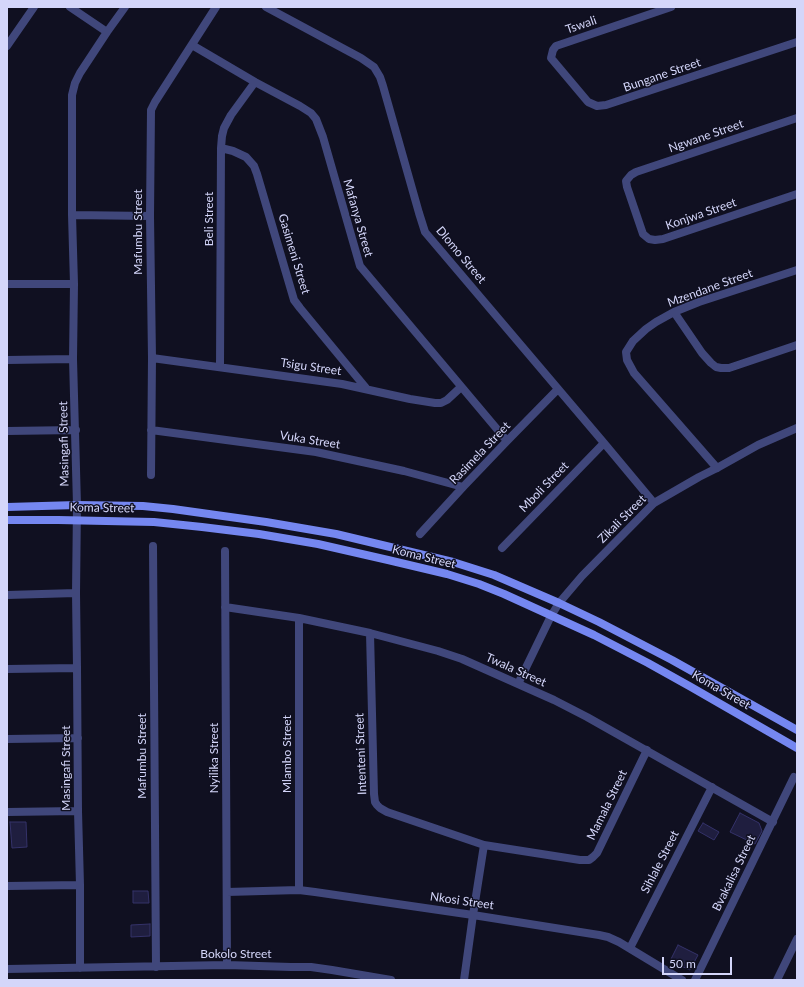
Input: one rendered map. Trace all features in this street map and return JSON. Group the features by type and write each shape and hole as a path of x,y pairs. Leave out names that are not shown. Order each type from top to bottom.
{"main road":[{"name":"Koma Street","path":"7,506 136,506 173,509 336,534 475,568 599,622 672,660 797,730"},
{"name":"Koma Street","path":"7,520 154,522 259,534 318,544 447,574 504,594 594,635 691,686 797,748"}],"street":[{"path":"7,46 34,7"},
{"path":"70,7 107,32"},
{"name":"Masingafi Street","path":"80,968 76,593 77,505 73,359 74,284 72,215 72,95 75,83 80,73 125,7"},
{"name":"Mafumbu Street","path":"151,475 151,110 216,7"},
{"name":"Dlomo Street","path":"266,7 361,58 374,68 383,86 425,232 654,503"},
{"name":"Tswali","path":"551,58 553,50 556,46 671,7"},
{"name":"Bungane Street","path":"551,58 588,102 597,106 606,106 797,42"},
{"name":"Mafanya Street","path":"192,45 255,82 300,106 311,113 316,119 323,137 360,266 507,441"},
{"name":"Beli Street","path":"220,366 222,136 226,123 255,82"},
{"name":"Ngwane Street","path":"626,181 636,172 797,118"},
{"name":"Gasimeni Street","path":"221,148 233,151 246,157 254,166 294,300 366,388"},
{"name":"Konjwa Street","path":"626,181 643,234 649,239 655,240 663,239 797,194"},
{"path":"72,215 150,216"},
{"name":"Mzendane Street","path":"717,468 634,373 626,356 626,352 629,346 639,335 656,322 674,312 797,270"},
{"path":"7,284 74,284"},
{"path":"674,312 702,353 716,367 728,368 797,345"},
{"name":"Tsigu Street","path":"152,358 220,366 342,384 435,403 441,403 447,400 461,387"},
{"path":"7,360 73,359"},
{"name":"Rasimela Street","path":"420,534 463,487 558,389"},
{"name":"Zikali Street","path":"518,684 558,603 582,576 654,503 758,444 797,428"},
{"path":"7,431 76,430"},
{"name":"Vuka Street","path":"151,430 316,452 404,471 463,487"},
{"name":"Mboli Street","path":"502,548 604,443"},
{"name":"Mafumbu Street","path":"153,546 156,967"},
{"name":"Nyilika Street","path":"225,551 227,965"},
{"path":"7,595 76,593"},
{"name":"Twala Street","path":"225,607 299,618 370,633 456,657 588,717 773,822"},
{"name":"Mlambo Street","path":"299,618 299,890"},
{"name":"Intenteni Street","path":"370,633 373,790 375,802 380,808 387,812 484,846"},
{"path":"7,669 78,668"},
{"path":"7,740 78,738"},
{"name":"Mamala Street","path":"484,846 580,860 592,859 597,853 647,750"},
{"name":"Bvakalisa Street","path":"695,980 794,777"},
{"name":"Sihlale Street","path":"630,948 712,787"},
{"path":"7,812 78,811"},
{"path":"464,980 484,846"},
{"path":"7,886 80,885"},
{"name":"Nkosi Street","path":"227,892 299,890 600,935 630,948 682,980"},
{"path":"777,980 797,939"},
{"name":"Bokolo Street","path":"7,969 227,965 311,967 391,980"}],"building":[{"path":"740,813 759,823 762,831 755,844 730,832"},
{"path":"10,822 26,822 27,847 12,848"},
{"path":"703,823 719,832 714,840 698,831"},
{"path":"133,891 148,891 149,903 133,903"},
{"path":"150,924 150,936 131,937 131,925"},
{"path":"678,945 698,955 690,970 670,961"}]}
